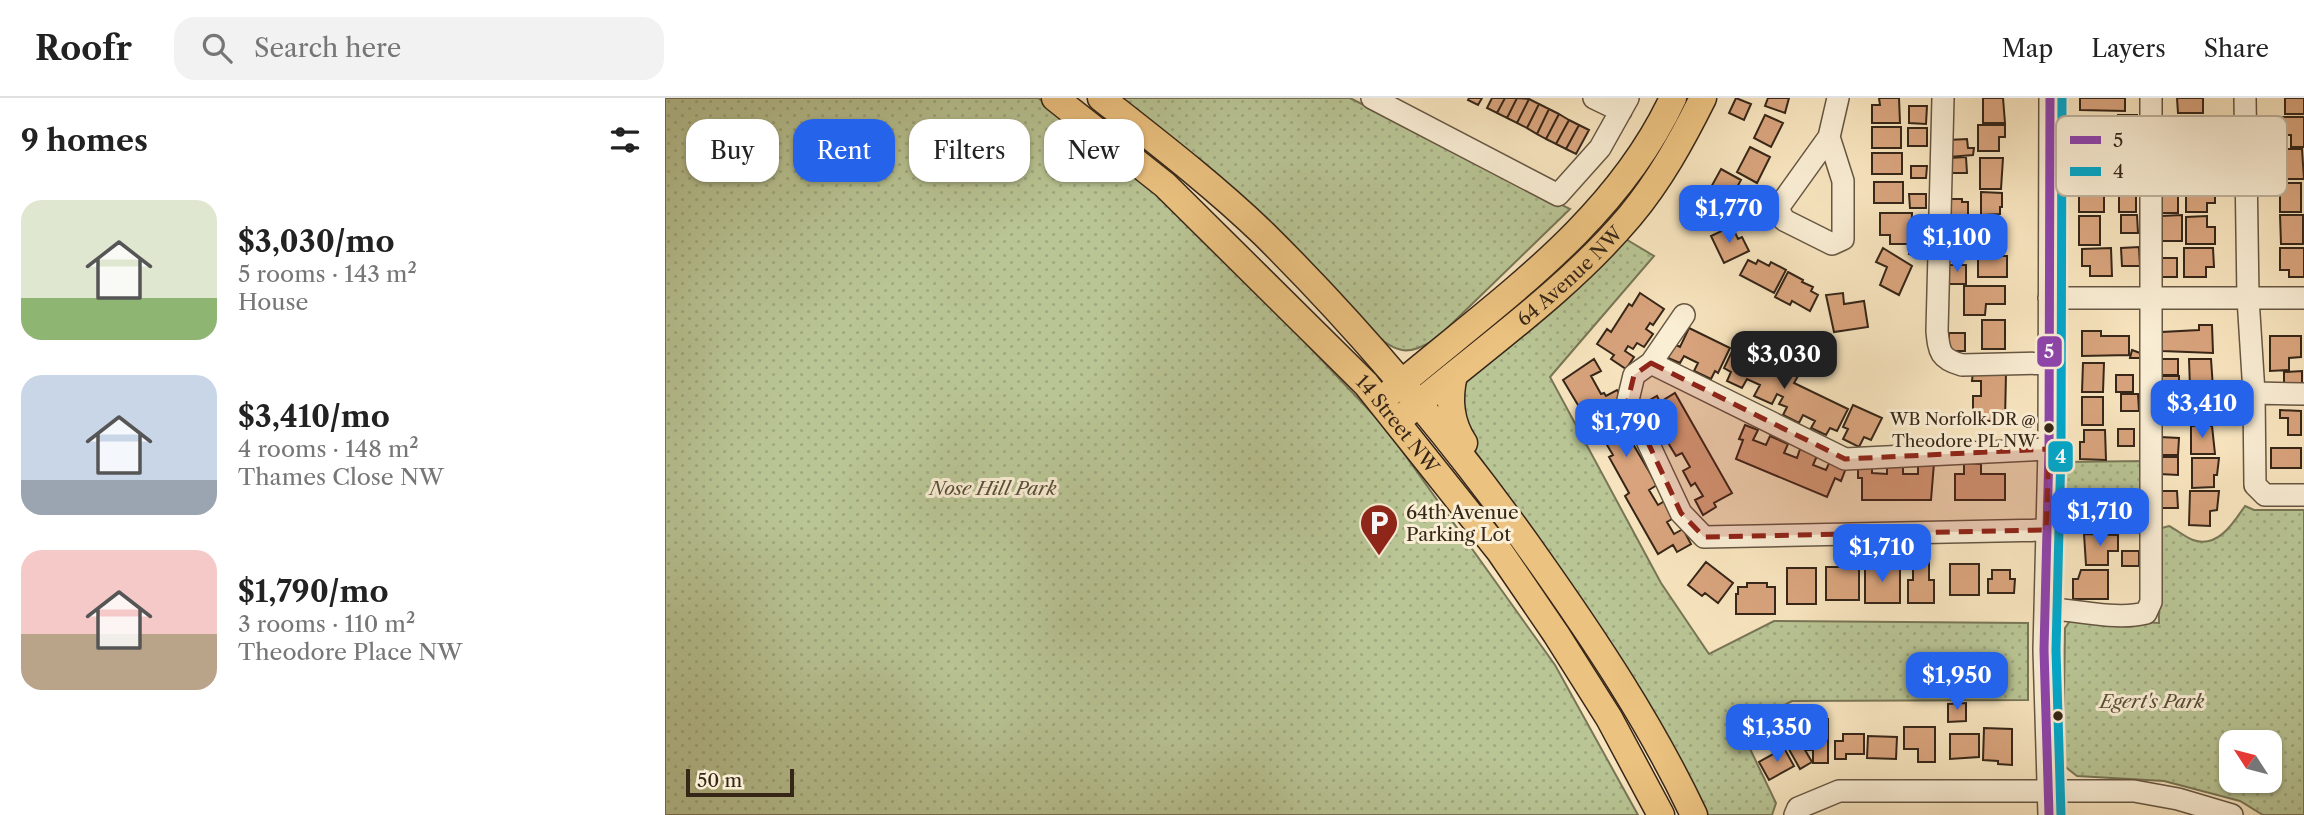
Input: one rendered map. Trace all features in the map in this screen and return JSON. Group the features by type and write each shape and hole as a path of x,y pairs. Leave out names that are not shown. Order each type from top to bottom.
{"main road":[{"name":"14 Street NW","path":"1055,98 1165,185 1356,373 1500,552 1609,718 1661,815"},
{"name":"14 Street NW","path":"1101,98 1185,164 1262,233 1411,392 1507,516 1585,625 1627,693 1694,815"},
{"name":"64 Avenue NW","path":"1388,412 1411,392 1466,329 1566,245 1591,219 1643,151 1673,98"},
{"name":"64 Avenue NW","path":"1411,392 1454,375 1597,252 1656,182 1682,141 1703,98"},
{"path":"1375,351 1403,361 1414,359 1466,329"},
{"path":"1454,375 1450,409 1459,436 1504,503 1507,516"}],"street":[{"path":"1372,98 1557,195 1600,148 1625,105 1594,98"},
{"path":"1829,138 1843,181 1843,239 1832,244 1784,220 1778,208 1829,138 1838,98"},
{"path":"1943,98 1938,348 1950,362 1962,365 2049,363"},
{"path":"2049,815 2044,650 2049,449 2050,98"},
{"path":"2151,98 2151,116"},
{"path":"2245,98 2245,116"},
{"path":"2045,609 2132,617 2146,613 2151,602 2151,196"},
{"path":"2246,196 2255,485 2265,495 2304,495"},
{"path":"2049,298 2304,298"},
{"path":"1684,315 1651,363 1634,375 1628,400 1681,513 1704,537 2046,530"},
{"path":"1651,363 1845,459 2049,449"},
{"path":"2253,393 2304,394"},
{"path":"1795,815 1798,808 1839,791 2047,790 2134,791 2178,799 2232,815"}],"highlighted area":[{"path":"1651,363 1845,459 2049,449 2046,530 1704,537 1681,513 1628,400 1634,375"}],"green space":[{"name":"Nose Hill Park","path":"665,98 1038,98 1065,119 1044,119 1044,182 1143,182 1211,243 1385,427 1555,665 1638,815 665,815"},
{"path":"1117,98 1350,98 1570,209 1436,339 1418,348 1397,349 1373,333 1144,123 1144,119 1140,119"},
{"path":"1624,238 1654,256 1550,377 1661,583 1709,654 1774,621 2028,623 2028,700 1792,701 1740,728 1776,803 1772,815 1706,815 1573,588 1470,444 1456,398 1469,375"},
{"path":"2145,461 2145,533 2061,531 2061,462"},
{"name":"Egert's Park","path":"2245,506 2254,510 2304,510 2304,815 2263,815 2240,801 2164,781 2077,776 2063,765 2065,628 2072,618 2159,623 2158,529 2169,526 2193,540 2202,542 2218,537"}],"building":[{"path":"1482,98 1478,105 1468,100"},
{"path":"1492,98 1505,98 1497,113 1487,108"},
{"path":"1505,98 1517,98 1507,118 1497,113"},
{"path":"1517,98 1529,99 1517,123 1507,118"},
{"path":"1736,98 1751,104 1744,120 1729,113"},
{"path":"1768,98 1789,98 1785,113 1765,106"},
{"path":"1879,98 1899,98 1900,123 1872,123 1872,105 1880,105"},
{"path":"1983,98 2003,98 2005,123 1983,123"},
{"path":"2080,98 2125,98 2125,111 2080,110"},
{"path":"2177,98 2203,98 2203,113 2178,113"},
{"path":"2285,98 2304,98 2304,114 2285,114"},
{"path":"1529,99 1539,104 1527,128 1517,123"},
{"path":"1539,104 1549,109 1537,134 1527,128"},
{"path":"1909,106 1927,106 1926,124 1909,123"},
{"path":"1549,109 1559,114 1546,139 1537,134"},
{"path":"1559,114 1569,120 1556,144 1546,139"},
{"path":"1765,115 1783,123 1771,147 1754,138"},
{"path":"2287,117 2304,117 2304,147 2291,147 2291,135 2287,135"},
{"path":"1569,120 1579,125 1566,149 1556,144"},
{"path":"1579,125 1589,130 1576,154 1566,149"},
{"path":"1978,125 2005,125 2005,137 1999,137 1999,151 1978,151"},
{"path":"1872,127 1901,127 1901,148 1872,148"},
{"path":"1908,128 1927,128 1927,146 1908,146"},
{"path":"1967,139 1968,148 1974,148 1973,155 1949,157 1948,140"},
{"path":"1750,147 1770,157 1757,183 1737,172"},
{"path":"2287,149 2302,149 2304,179 2287,179"},
{"path":"1872,153 1902,153 1902,174 1872,174"},
{"path":"1966,157 1967,173 1949,173 1949,158"},
{"path":"1980,158 2003,158 2001,189 1980,189"},
{"path":"1911,166 1927,166 1926,178 1911,178"},
{"path":"1721,169 1741,180 1725,209 1705,198"},
{"path":"1874,182 1903,182 1903,203 1874,203"},
{"path":"2287,183 2301,183 2301,212 2280,212 2280,196 2287,196"},
{"path":"1981,192 2002,193 2000,214 1981,215"},
{"path":"1909,194 1926,194 1926,208 1910,208"},
{"path":"2079,196 2104,196 2104,212 2079,212"},
{"path":"2119,196 2136,196 2136,212 2119,212"},
{"path":"2160,196 2178,196 2178,213 2160,213"},
{"path":"2186,196 2215,196 2215,203 2207,203 2207,212 2186,212"},
{"path":"1951,199 1968,202 1968,219 1951,219"},
{"path":"1704,204 1706,222 1687,224 1686,205"},
{"path":"1880,213 1912,213 1911,244 1890,244 1890,235 1880,235"},
{"path":"2121,215 2137,215 2138,233 2121,233"},
{"path":"2182,215 2182,241 2161,241 2161,216"},
{"path":"2280,215 2303,215 2303,244 2281,244"},
{"path":"2079,216 2100,216 2100,245 2079,245"},
{"path":"2207,216 2207,227 2215,227 2215,244 2186,244 2186,217"},
{"path":"1949,221 1966,221 1966,238 1949,238"},
{"path":"1980,223 2003,224 2003,252 1980,252"},
{"path":"1732,226 1738,239 1742,237 1749,251 1724,263 1711,236"},
{"path":"1912,243 1927,248 1924,259 1909,254"},
{"path":"2139,247 2140,266 2122,266 2121,248"},
{"path":"1883,248 1912,266 1899,295 1880,285 1887,267 1876,262"},
{"path":"2111,248 2112,276 2090,276 2090,266 2082,266 2082,249"},
{"path":"2184,248 2213,248 2214,267 2206,267 2206,277 2184,277"},
{"path":"2280,248 2304,248 2304,277 2289,277 2289,270 2280,270"},
{"path":"1978,256 2007,256 2007,277 1978,277"},
{"path":"2160,258 2177,258 2177,277 2160,277"},
{"path":"1748,260 1756,264 1758,260 1769,266 1771,262 1786,270 1774,293 1740,275"},
{"path":"1949,265 1966,265 1966,284 1949,284"},
{"path":"1788,272 1813,287 1811,291 1818,295 1810,311 1792,301 1790,305 1775,297"},
{"path":"1964,286 2005,286 2005,304 1986,304 1985,315 1964,315"},
{"path":"1640,293 1664,309 1653,325 1650,323 1646,329 1653,334 1644,347 1637,343 1633,349 1628,346 1625,351 1634,357 1626,369 1611,359 1614,355 1597,344 1607,329 1611,332 1629,304 1632,306"},
{"path":"1843,293 1844,304 1864,301 1868,327 1834,332 1826,295"},
{"path":"1982,320 2005,320 2005,349 1982,349"},
{"path":"2199,325 2212,325 2213,353 2162,351 2162,332 2199,330"},
{"path":"1689,328 1730,348 1718,373 1715,371 1711,379 1694,371 1698,363 1684,356 1680,363 1668,358 1674,344 1680,347"},
{"path":"2082,331 2101,331 2101,336 2129,336 2129,355 2082,356"},
{"path":"1949,333 1965,333 1965,351 1949,351"},
{"path":"2270,336 2301,336 2301,357 2289,358 2289,370 2270,371"},
{"path":"1735,345 1798,376 1794,383 1848,409 1837,431 1830,428 1826,435 1811,428 1815,421 1803,415 1799,423 1783,415 1787,407 1779,404 1783,397 1777,394 1772,404 1754,396 1760,385 1747,379 1742,388 1727,381 1731,372 1724,368"},
{"path":"2132,350 2140,353 2140,358 2130,358"},
{"path":"1594,359 1601,371 1591,376 1601,394 1606,396 1617,390 1622,398 1610,405 1618,419 1629,413 1636,426 1626,432 1657,485 1649,490 1658,505 1668,499 1677,516 1667,522 1674,534 1683,529 1691,544 1677,552 1673,545 1658,554 1625,496 1629,493 1609,457 1613,455 1585,408 1581,410 1563,380"},
{"path":"2161,359 2178,359 2178,375 2161,375"},
{"path":"2189,359 2211,359 2213,388 2190,388"},
{"path":"2083,363 2104,363 2103,392 2082,392"},
{"path":"1973,371 2006,372 2005,421 1981,421 1981,414 1973,414 1973,396 1981,396 1981,381 1972,381"},
{"path":"2302,371 2302,389 2284,389 2284,372"},
{"path":"2116,375 2133,375 2133,392 2116,392"},
{"path":"2161,376 2179,376 2179,389 2161,389"},
{"path":"2193,391 2214,391 2213,420 2193,420"},
{"path":"1675,393 1732,493 1714,503 1716,507 1703,515 1695,500 1703,496 1695,483 1691,486 1683,471 1690,467 1682,453 1676,456 1667,441 1673,437 1666,426 1657,431 1652,422 1661,417 1657,410 1647,415 1641,405 1657,396 1660,402"},
{"path":"2121,394 2138,394 2139,411 2121,411"},
{"path":"2082,397 2103,397 2103,425 2082,425"},
{"path":"1853,405 1882,418 1871,440 1864,437 1859,447 1843,439 1848,429 1843,427"},
{"path":"2280,410 2301,411 2301,435 2288,435 2288,418 2280,418"},
{"path":"1745,425 1758,430 1753,440 1766,445 1770,436 1788,444 1784,453 1797,458 1800,449 1817,456 1813,465 1826,470 1830,461 1846,468 1841,481 1835,478 1827,497 1736,459 1743,440 1739,439"},
{"path":"2191,426 2212,426 2215,454 2191,454"},
{"path":"2118,429 2134,429 2134,446 2118,446"},
{"path":"2084,430 2105,430 2106,460 2080,459 2080,442 2084,442"},
{"path":"2160,437 2179,438 2178,455 2160,455"},
{"path":"2271,448 2301,448 2301,468 2271,468"},
{"path":"2161,457 2178,457 2178,475 2160,474"},
{"path":"2192,458 2219,458 2214,487 2192,488"},
{"path":"1918,463 1934,463 1931,500 1862,500 1862,478 1858,478 1858,465 1872,465 1872,473 1887,474 1887,464 1903,464 1903,474 1918,474"},
{"path":"1964,463 1981,464 1981,474 2005,474 2005,500 1955,500 1955,474 1964,474"},
{"path":"2160,491 2177,491 2178,508 2160,508"},
{"path":"2190,491 2219,491 2217,510 2210,511 2210,526 2189,525"},
{"path":"2084,534 2118,535 2118,551 2108,551 2108,565 2086,565"},
{"path":"2122,551 2139,551 2139,566 2122,566"},
{"path":"1706,562 1733,583 1718,603 1705,593 1702,596 1688,585"},
{"path":"1913,562 1929,562 1929,580 1934,580 1934,603 1908,603 1908,580 1913,580"},
{"path":"1950,564 1979,564 1979,595 1950,595"},
{"path":"1865,566 1900,566 1900,603 1865,603"},
{"path":"1826,567 1859,567 1859,600 1826,600"},
{"path":"1787,568 1816,568 1816,604 1787,604"},
{"path":"1992,570 2010,570 2010,579 2015,579 2014,593 1988,593 1988,579 1992,579"},
{"path":"2081,570 2108,570 2108,599 2073,599 2073,579 2078,579"},
{"path":"1747,583 1767,583 1767,587 1775,587 1775,614 1736,614 1738,587 1747,587"},
{"path":"1966,703 1966,721 1948,722 1948,704"},
{"path":"1813,719 1828,719 1828,763 1813,763 1813,750 1805,750 1812,762 1800,769 1786,744 1793,740 1797,749 1798,729 1813,729"},
{"path":"1904,727 1935,727 1935,762 1918,762 1918,749 1904,749"},
{"path":"1984,728 2012,729 2012,765 1983,760"},
{"path":"1843,734 1864,734 1864,754 1846,754 1846,759 1835,759 1835,741 1843,741"},
{"path":"1950,734 1979,734 1979,757 1950,759"},
{"path":"1868,736 1897,737 1896,759 1867,758"},
{"path":"1784,748 1794,766 1769,780 1759,762"}],"transit line":[{"name":"5","path":"2049,815 2044,650 2049,449 2050,98"},
{"name":"4","path":"2062,98 2062,116"},
{"name":"4","path":"2061,815 2056,650 2061,449 2062,196"}],"place":[{"name":"WB Norfolk DR @ Theodore PL NW","path":"2049,428"},
{"name":"64th Avenue Parking Lot","path":"1379,557"}]}
